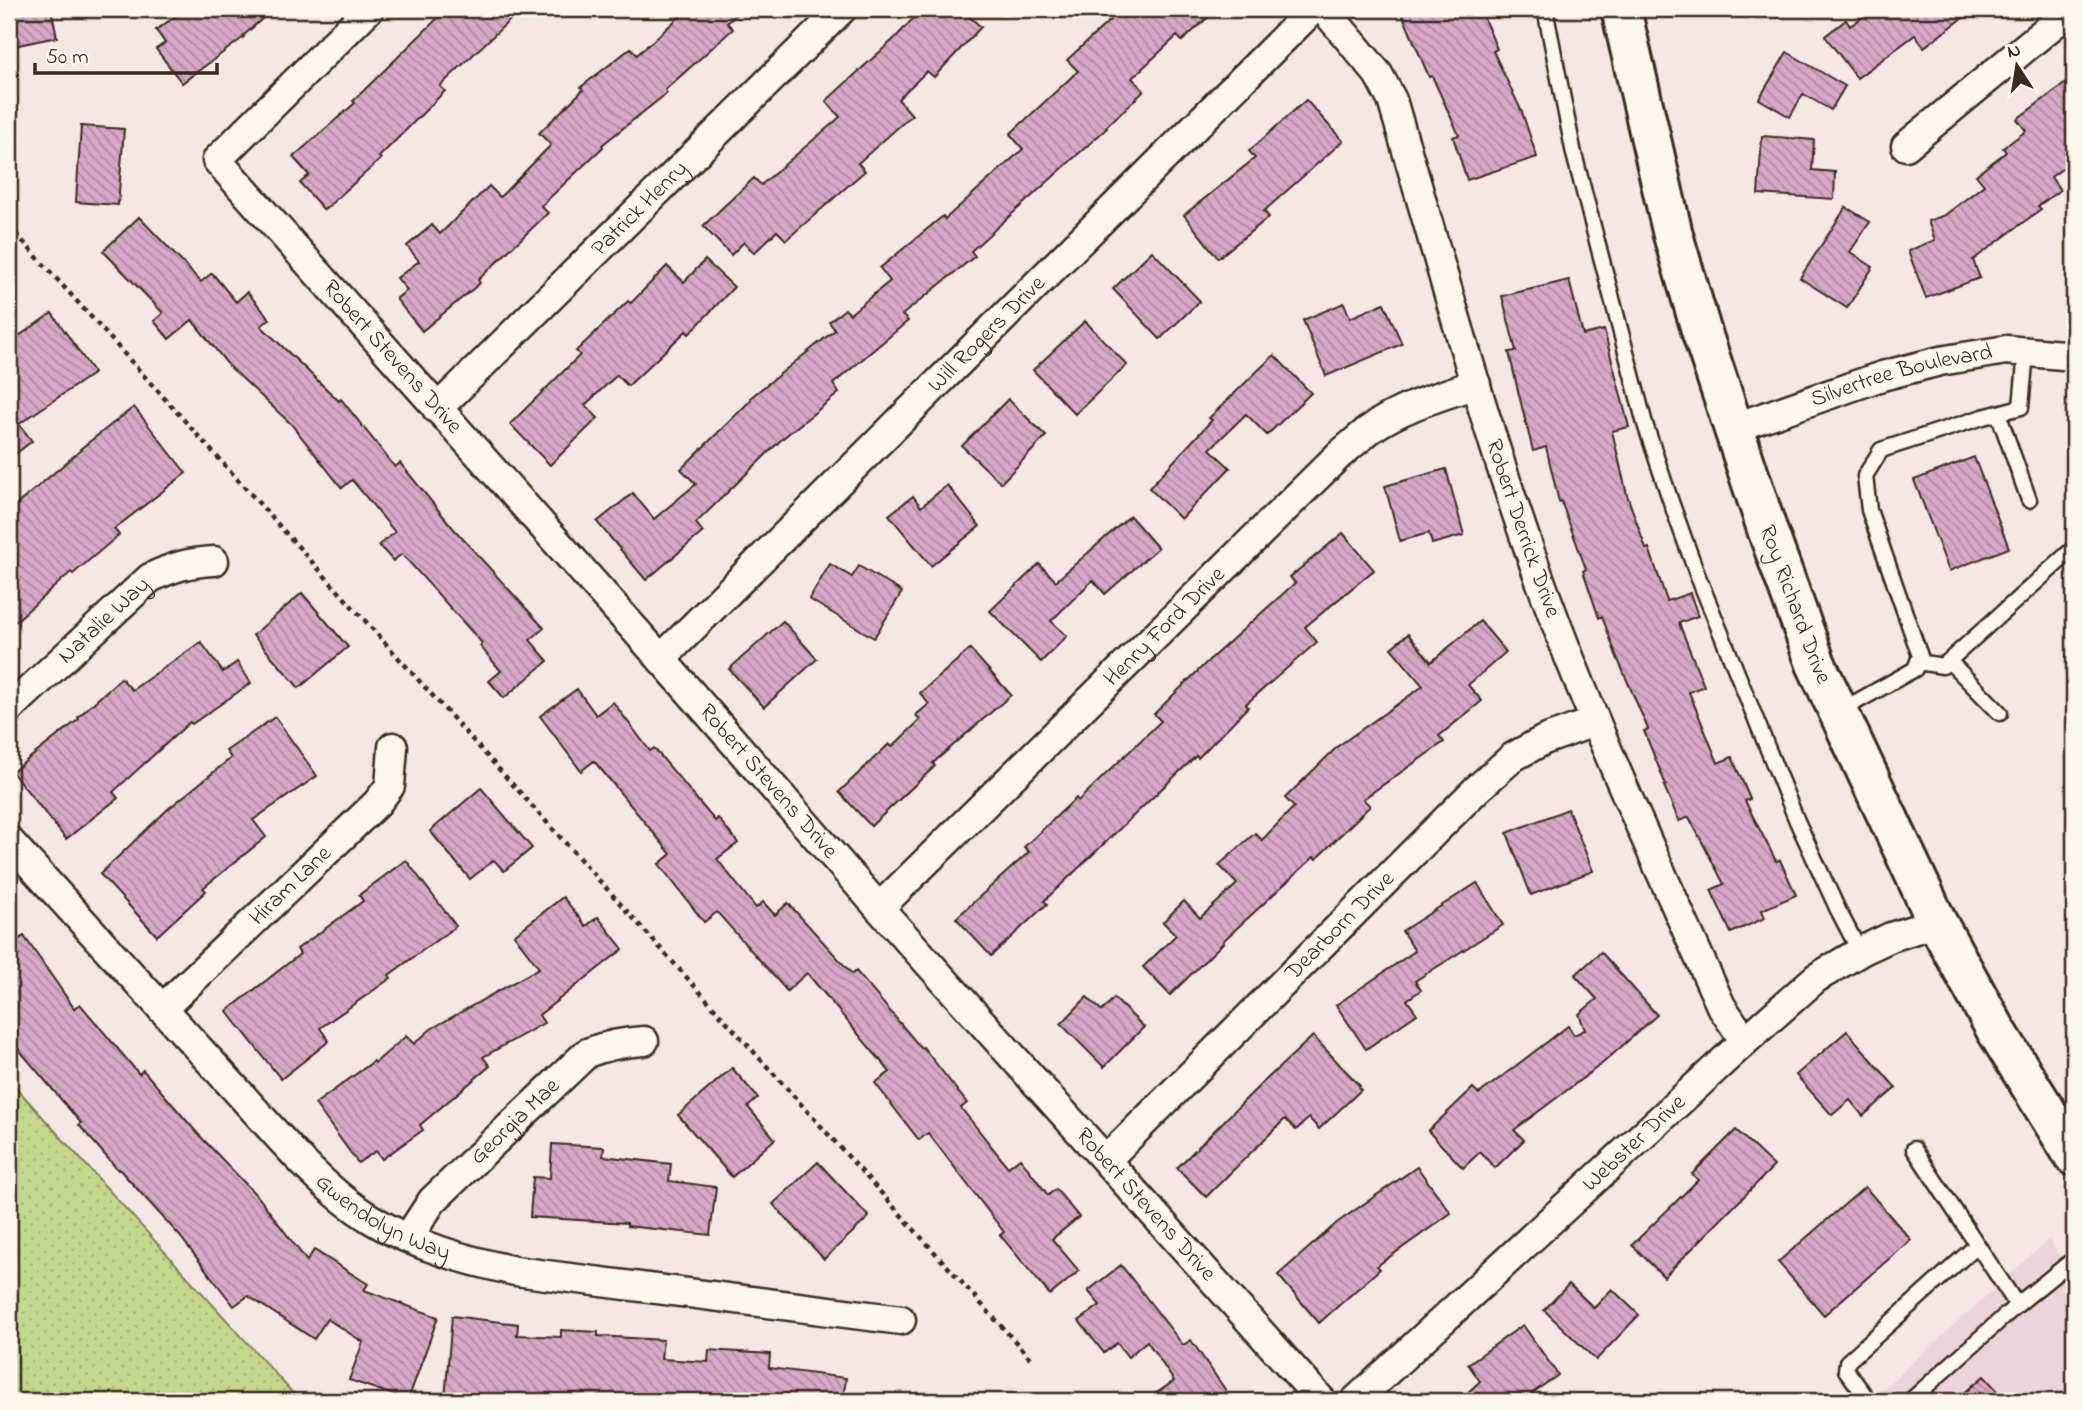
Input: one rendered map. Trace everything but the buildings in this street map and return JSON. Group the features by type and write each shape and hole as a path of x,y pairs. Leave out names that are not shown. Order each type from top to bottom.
{"main road":[{"name":"Roy Richard Drive","path":"1621,9 1673,235 1733,428 1812,652 1937,922 1996,1030 2074,1156"}],"street":[{"name":"Robert Stevens Drive","path":"369,9 217,160 879,908 1322,1401"},
{"name":"Patrick Henry","path":"437,410 842,9"},
{"name":"Will Rogers Drive","path":"661,659 1313,9"},
{"name":"Robert Derrick Drive","path":"1324,9 1378,74 1392,100 1476,384 1525,538 1594,722 1721,1006 1745,1041"},
{"path":"1906,146 2072,9"},
{"name":"Silvertree Boulevard","path":"1733,428 1882,376 1928,364 2006,351 2074,356"},
{"name":"Henry Ford Drive","path":"879,908 1339,455 1370,429 1399,412 1476,384"},
{"name":"Natalie Way","path":"9,709 150,578 192,562 214,561"},
{"name":"Dearborn Drive","path":"1107,1160 1476,790 1513,757 1544,740 1594,722"},
{"name":"Hiram Lane","path":"162,1009 377,803 390,786 393,747"},
{"name":"Gwendolyn Way","path":"9,841 328,1187 370,1219 408,1238 460,1258 515,1271 901,1320"},
{"name":"Webster Drive","path":"1354,1401 1816,978 1860,951 1891,937 1937,922"},
{"name":"Georgia Mae","path":"408,1238 432,1202 587,1053 623,1042 644,1041"}],"lane":[{"path":"1545,9 1574,154 1645,424 1658,463 1697,574 1797,821 1860,951"},
{"path":"1838,712 1915,669 1920,656 1869,510 1866,476 1881,450 2021,407 2026,352"},
{"path":"1998,413 2029,500"},
{"path":"1917,662 1943,666 2074,548"},
{"path":"1949,661 2000,713"},
{"path":"1914,1149 2017,1305"},
{"path":"1870,1401 1846,1370 1847,1363 1977,1245"},
{"path":"1910,1401 2017,1305 2074,1259"}],"path":[{"path":"9,226 1030,1358"}],"shaded area":[{"path":"2049,1239 2074,1280 2074,1401 1870,1401"}],"green space":[{"path":"9,1080 300,1401 9,1401"}]}
